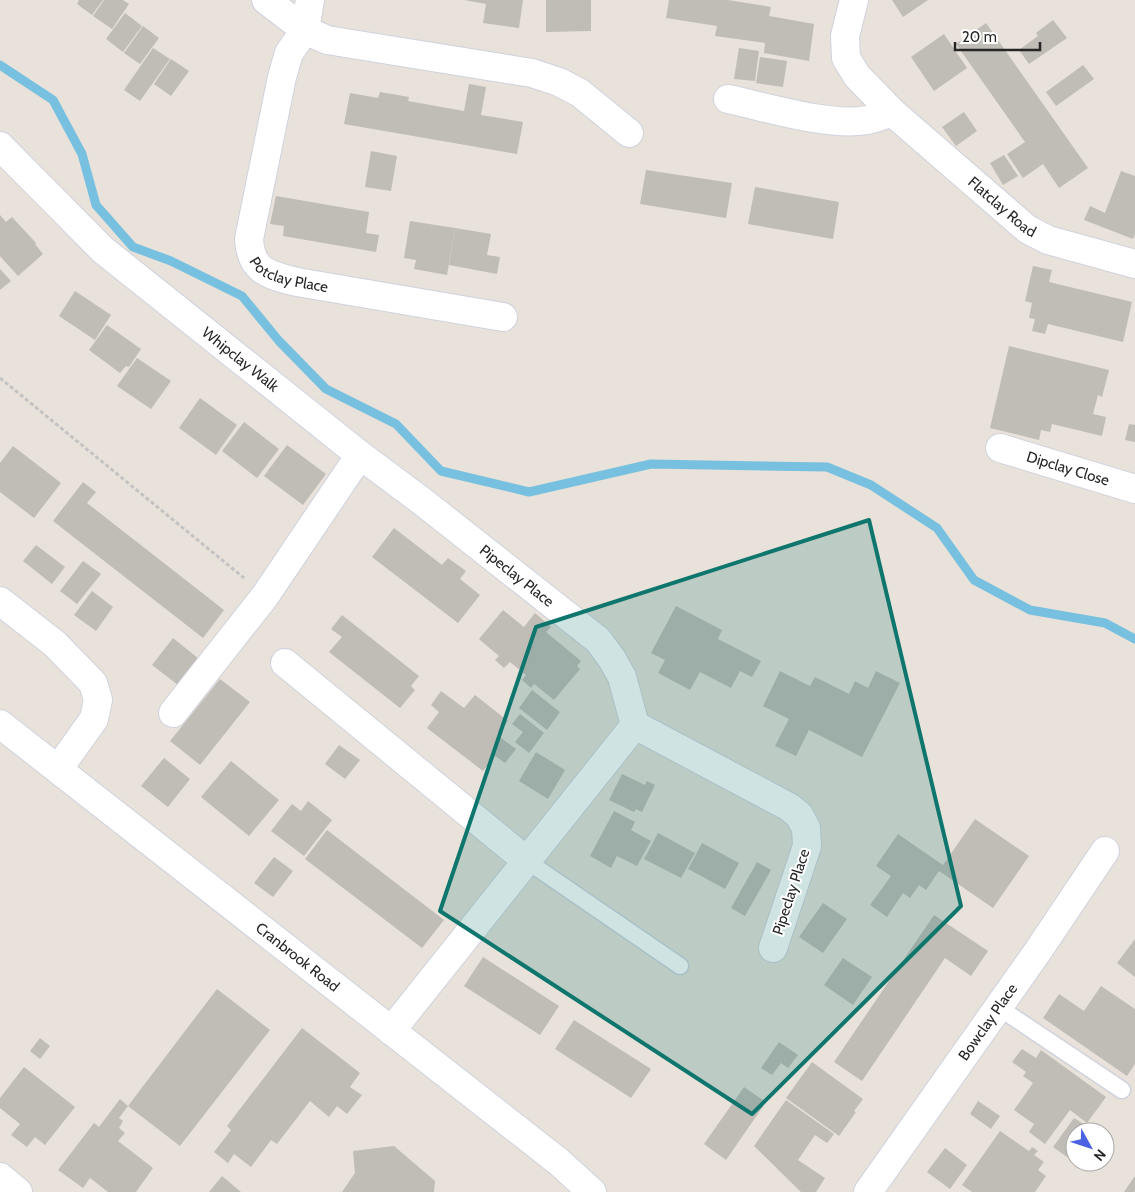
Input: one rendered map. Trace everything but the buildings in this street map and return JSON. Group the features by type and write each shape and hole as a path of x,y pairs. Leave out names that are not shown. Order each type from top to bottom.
{"street":[{"path":"266,0 305,30 327,40 532,73 559,82 580,93 629,133"},
{"name":"Potclay Place","path":"310,0 305,30 289,53 282,77 249,239 250,254 260,268 274,276 297,282 503,317"},
{"name":"Flatclay Road","path":"854,0 845,36 846,58 857,76 892,112 1027,229 1048,240 1135,264"},
{"path":"728,99 815,118 848,122 868,120 892,112"},
{"name":"Whipclay Walk","path":"0,146 103,250 360,455"},
{"name":"Dipclay Close","path":"1000,448 1135,489"},
{"path":"173,713 265,596 360,455"},
{"name":"Pipeclay Place","path":"360,455 424,502 598,640 612,658 622,678 635,726 789,807 800,815 806,828 807,846 773,948"},
{"path":"0,600 55,644 93,683 98,700 94,719 59,768"},
{"path":"285,663 527,861"},
{"name":"Cranbrook Road","path":"0,724 59,768 559,1162 592,1192"},
{"path":"391,1031 635,726"},
{"name":"Bowclay Place","path":"868,1192 1106,851"},
{"path":"0,1178 18,1192"}],"lane":[{"path":"527,861 680,966"},
{"path":"998,1007 1122,1090"}],"path":[{"path":"0,378 265,596"}],"highlighted area":[{"path":"869,520 961,906 752,1114 440,911 536,627"}],"waterway":[{"path":"0,65 53,100 82,154 96,205 133,247 171,261 242,296 279,341 326,389 396,424 441,471 529,492 651,464 827,467 871,485 937,528 974,580 1030,610 1105,623 1135,639"}]}
